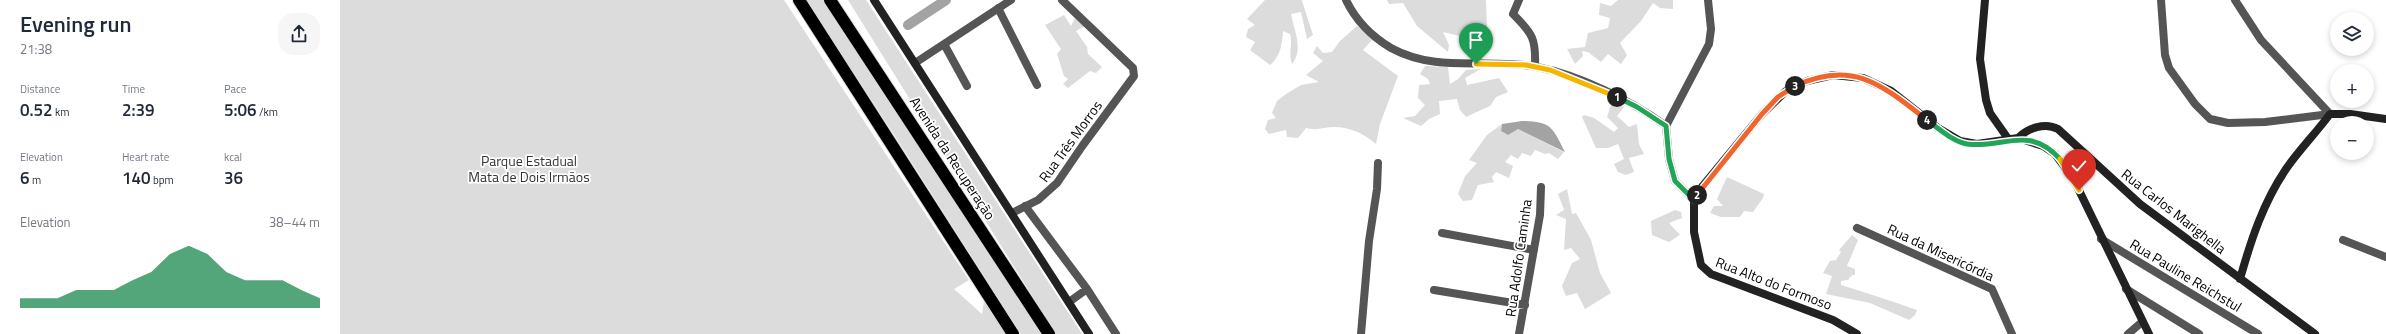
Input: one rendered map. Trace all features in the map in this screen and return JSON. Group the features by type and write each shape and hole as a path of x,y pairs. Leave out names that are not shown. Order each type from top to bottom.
{"highway":[{"path":"799,0 1013,334"},
{"name":"Avenida da Recuperação","path":"830,0 1048,334"}],"street":[{"name":"Avenida da Recuperação","path":"874,0 1069,302 1088,334"},
{"path":"915,63 1011,0"},
{"name":"Rua Três Morros","path":"1012,214 1047,194 1057,183 1134,76 1135,71 1062,0"},
{"path":"1346,0 1366,30 1380,41 1414,59 1449,64 1535,66 1559,72 1623,100 1666,126"},
{"path":"1519,0 1513,14 1527,28 1536,44 1535,66"},
{"path":"1694,200 1675,181 1669,159 1666,126 1709,44 1711,29 1708,0"},
{"path":"1985,0 1980,59 1986,100 1990,113 2009,140"},
{"path":"2161,0 2165,55 2169,68 2195,104 2210,119 2228,123 2330,114 2350,114 2386,118"},
{"path":"2235,0 2261,40 2330,114"},
{"path":"998,8 1037,84"},
{"path":"944,44 967,86"},
{"name":"Rua Carlos Marighella","path":"1694,200 1710,177 1778,97 1796,85 1821,77 1847,75 1874,82 1891,91 1942,131 1966,144 2018,138 2040,127 2049,126 2058,129 2129,195 2315,334"},
{"path":"2240,278 2257,222 2272,193 2290,163 2330,114"},
{"path":"2018,138 2046,148 2060,158 2079,190 2101,239 2149,334"},
{"path":"1361,334 1369,241 1377,189 1378,163"},
{"name":"Rua Adolfo Caminha","path":"1519,334 1540,215 1540,186"},
{"name":"Rua Alto do Formoso","path":"1694,200 1695,242 1701,265 1706,270 1716,277 1833,320 1857,334"},
{"path":"1025,206 1087,289 1116,334"},
{"name":"Rua da Misericórdia","path":"1856,228 1992,289 2012,334"},
{"path":"1442,234 1534,250"},
{"name":"Rua Pauline Reichstul","path":"2101,239 2258,334"},
{"path":"2343,240 2386,257"},
{"path":"1069,302 1087,289"},
{"path":"2126,289 2200,334"},
{"path":"1434,290 1525,305"},
{"path":"2128,334 2142,322"}],"green space":[{"name":"Parque Estadual Mata de Dois Irmãos","path":"340,0 784,0 969,280 954,289 982,314 984,301 1006,334 340,334"},
{"path":"806,0 826,0 1042,334 1021,334"},
{"path":"848,0 866,0 1082,334 1056,334"},
{"path":"1265,0 1302,0 1313,35 1307,39 1301,12 1291,14 1298,46 1296,58 1292,64 1290,55 1290,34 1283,31 1279,54 1270,65 1250,50 1255,42 1246,37 1248,29 1255,25 1247,19"},
{"path":"1387,0 1486,0 1487,27 1464,37 1443,32 1449,45 1448,52 1417,26 1403,3 1389,4"},
{"path":"1618,0 1673,0 1673,9 1660,8 1653,3 1641,21 1620,43 1627,55 1621,64 1608,54 1601,62 1588,52 1582,51 1583,56 1575,64 1567,49 1585,47 1588,33 1608,28 1610,18 1599,15 1600,3 1611,6"},
{"path":"1064,15 1071,26 1075,18 1085,26 1076,31 1087,47 1088,54 1102,67 1096,73 1090,71 1068,88 1063,84 1068,79 1064,76 1057,54 1061,49 1045,25"},
{"path":"1357,26 1373,39 1363,50 1398,76 1380,124 1376,144 1359,133 1339,127 1315,129 1306,128 1298,138 1287,137 1286,130 1269,134 1265,129 1268,120 1276,118 1272,113 1277,101 1301,85 1319,82 1306,75 1323,61 1313,53 1317,46 1323,53 1332,52 1340,41"},
{"path":"1425,66 1448,67 1450,84 1458,79 1466,70 1481,69 1465,78 1467,85 1499,78 1508,92 1496,97 1490,106 1466,117 1460,110 1457,99 1439,101 1440,114 1429,119 1421,126 1403,118 1415,116 1425,105 1418,98 1419,85 1430,84 1428,79 1420,74"},
{"path":"1612,102 1624,107 1617,116 1629,127 1637,124 1639,144 1644,154 1629,158 1634,172 1626,175 1618,172 1614,164 1624,159 1618,144 1608,148 1596,148 1582,117 1584,115 1594,118 1614,132 1618,128 1607,117"},
{"path":"1502,124 1501,131 1508,134 1518,129 1564,152 1558,159 1549,153 1545,154 1535,150 1531,156 1522,153 1518,159 1511,155 1505,162 1513,166 1509,178 1496,172 1492,177 1494,182 1478,185 1472,200 1463,201 1458,194 1465,176 1477,163 1469,160 1487,135"},
{"path":"1727,177 1764,194 1763,198 1753,212 1744,211 1740,217 1721,217 1710,213 1714,206 1723,206 1717,199"},
{"path":"1567,189 1572,214 1576,213 1591,240 1600,273 1611,293 1585,309 1577,293 1566,296 1562,286 1572,263 1580,259 1571,248 1564,250 1566,219 1556,215 1564,210 1558,194"},
{"path":"1675,210 1681,212 1682,218 1669,223 1680,235 1669,242 1652,235 1651,221"},
{"path":"1852,235 1858,240 1847,266 1855,269 1855,275 1852,275 1848,280 1841,281 1841,285 1917,310 1915,315 1909,320 1870,303 1826,294 1832,276 1823,273 1830,261 1836,260 1841,252 1839,250"}],"shaded area":[{"path":"1522,121 1545,124 1550,127 1557,136 1565,152 1518,129 1508,135 1501,131 1502,124"}],"waterway":[{"path":"908,25 946,0"}],"route":[{"path":"1476,64 1526,65 1559,72 1623,100 1654,117 1666,126 1669,159 1675,181 1694,200 1701,188 1714,172 1778,97 1796,85 1806,81 1842,74 1863,78 1891,91 1938,128 1966,144 1997,142 2018,138 2051,150 2060,158 2079,190"}]}
